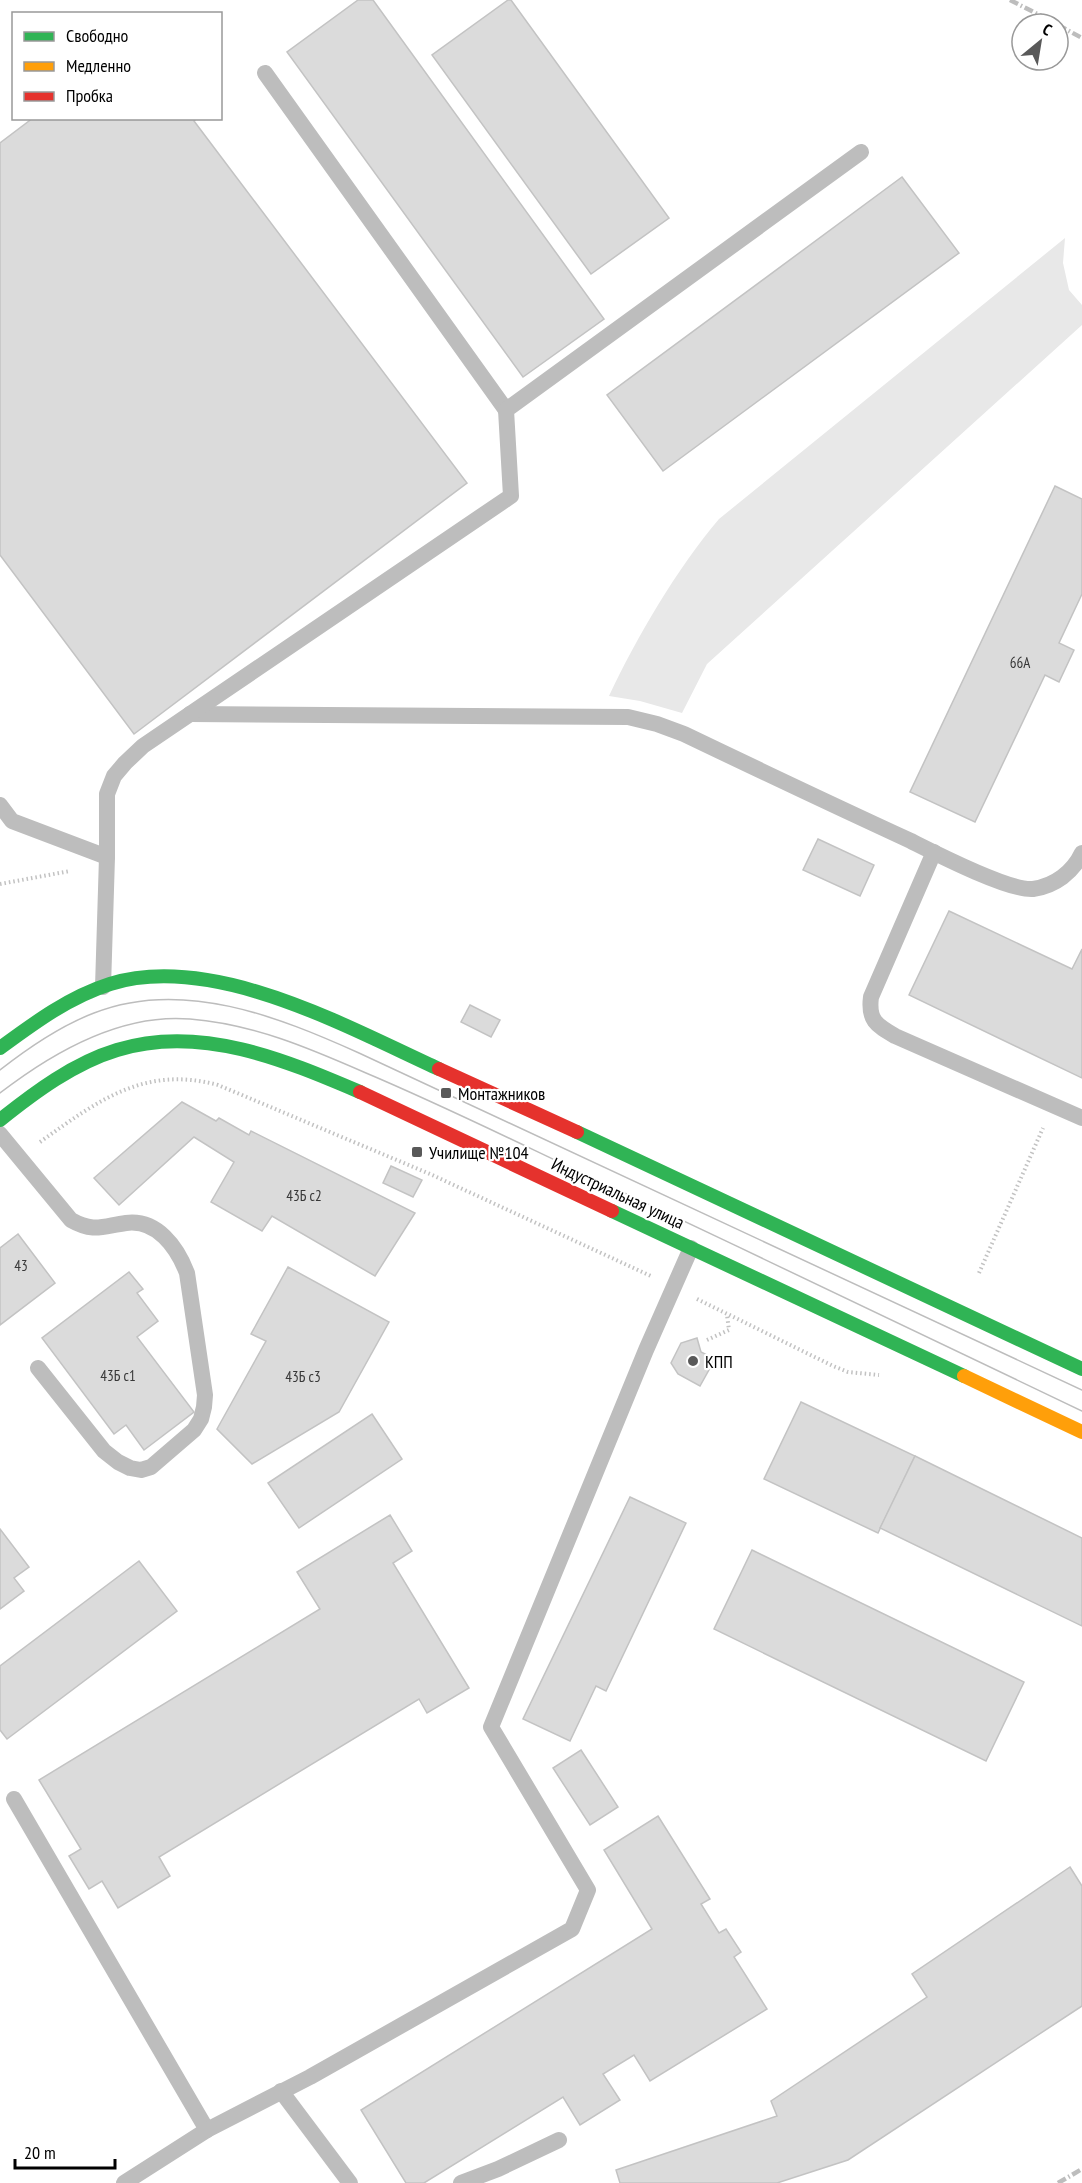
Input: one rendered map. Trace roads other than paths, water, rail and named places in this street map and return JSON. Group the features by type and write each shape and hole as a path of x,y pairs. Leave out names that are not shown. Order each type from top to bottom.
{"main road":[{"name":"Индустриальная улица","path":"0,1048 46,1013 74,998 125,980 153,977 184,978 218,982 248,990 297,1006 523,1108 1082,1369"},
{"name":"Индустриальная улица","path":"0,1120 28,1098 105,1054 134,1045 162,1041 230,1047 274,1058 331,1080 1082,1432"}],"lane":[{"path":"103,987 107,857 105,820 107,794 114,776 143,746 511,496 506,410 265,73"},
{"path":"506,410 861,152"},
{"path":"190,714 628,717 684,734 1003,883 1032,889 1060,880 1078,861 1082,853"},
{"path":"0,805 12,821 107,857"},
{"path":"934,852 871,997 869,1010 877,1025 895,1036 1082,1118"},
{"path":"0,1134 71,1220 80,1226 95,1230 128,1223 145,1224 168,1239 183,1261 187,1273 205,1395 201,1419 194,1430 151,1467 141,1470 130,1468 104,1451 38,1368"},
{"path":"124,2183 207,2130 572,1929 588,1890 491,1727 646,1350 691,1248"},
{"path":"14,1799 207,2130"},
{"path":"281,2091 350,2183"},
{"path":"461,2183 498,2169 558,2140"}],"tram line":[{"path":"0,1070 69,1024 94,1013 127,1003 161,999 195,1001 230,1006 263,1015 359,1053 1082,1390"},
{"path":"0,1093 42,1063 65,1050 89,1038 139,1022 190,1019 236,1026 280,1038 437,1104 1082,1411"}],"railway":[{"path":"1010,0 1034,12"},
{"path":"1070,32 1082,38"},
{"path":"1058,2183 1082,2169"}],"place":[{"name":"Монтажников","path":"446,1093"},
{"name":"Училище №104","path":"417,1152"},
{"name":"КПП","path":"693,1361"}]}
